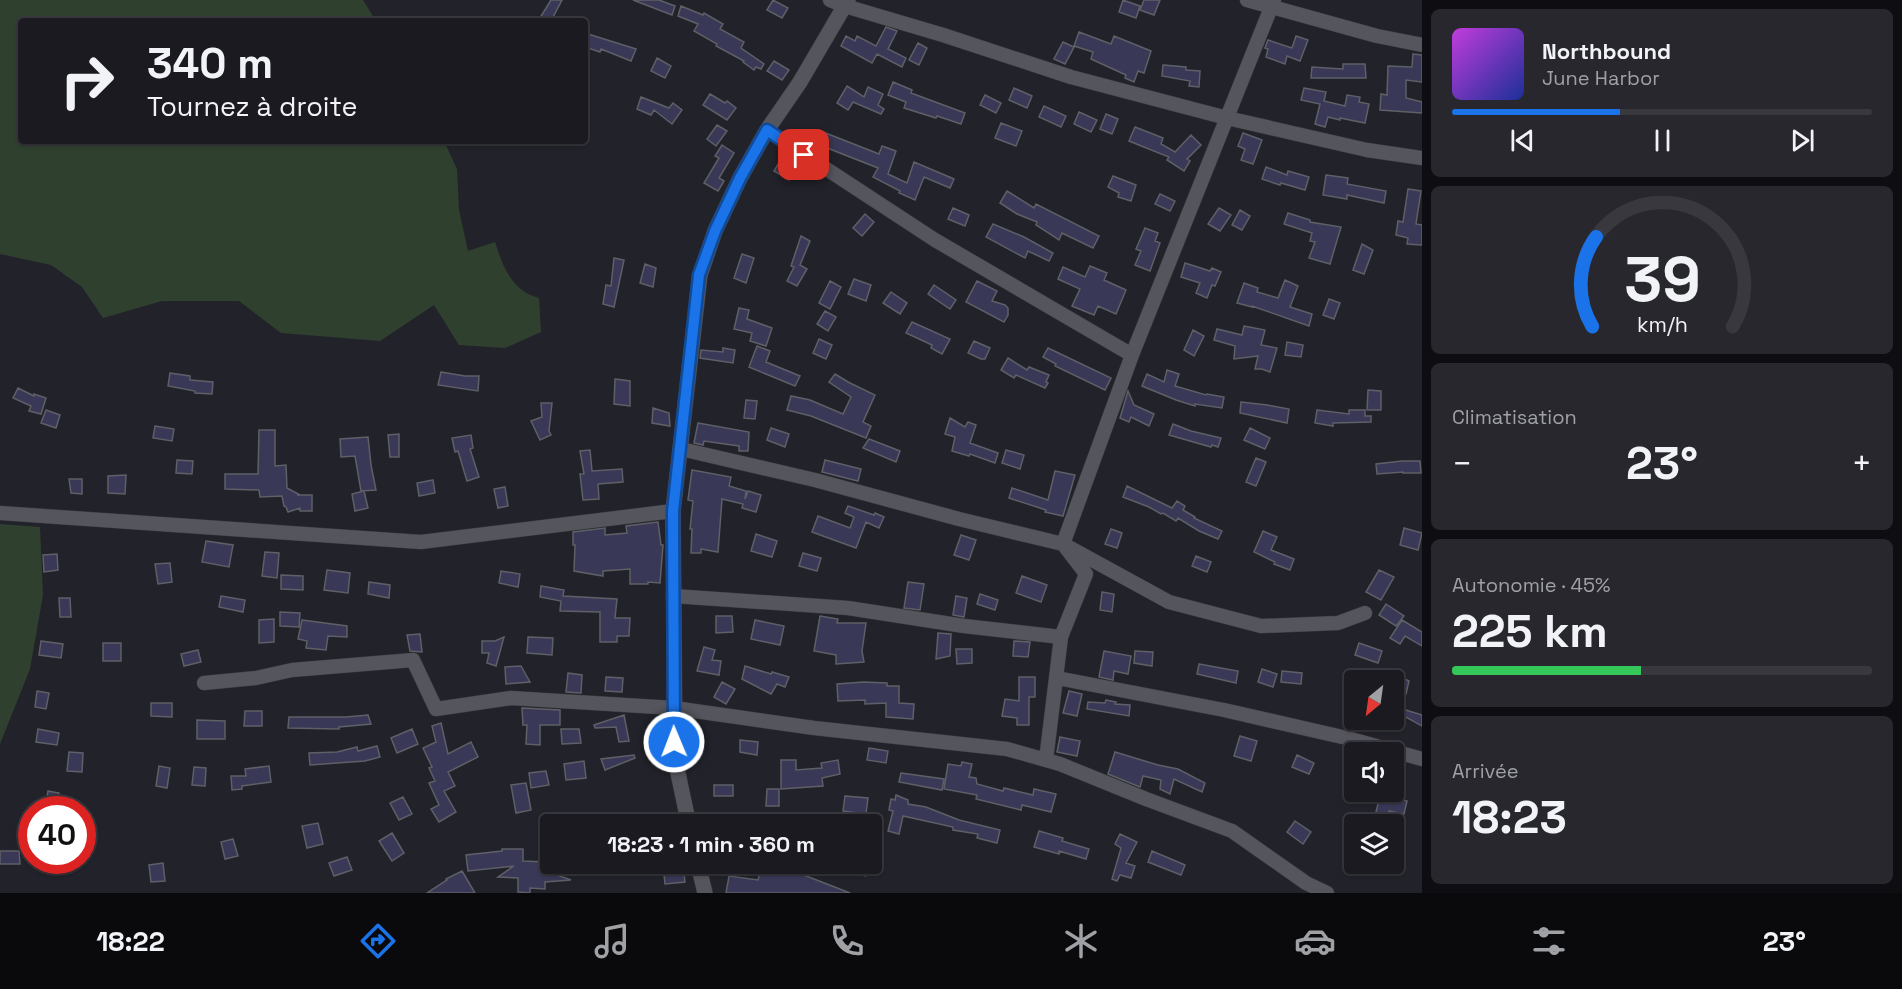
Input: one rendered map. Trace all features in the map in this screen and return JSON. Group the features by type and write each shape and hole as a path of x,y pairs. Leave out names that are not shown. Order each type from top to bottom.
{"street":[{"path":"830,0 846,3 1071,77 1227,118 1367,150 1422,158"},
{"path":"1247,0 1273,4 1377,36 1422,45"},
{"path":"687,814 675,759 673,511 699,275 715,231 740,178 846,3"},
{"path":"1063,544 1132,354 1273,4"},
{"path":"767,130 935,240 1132,354"},
{"path":"681,449 815,480 1063,544 1169,602 1261,626 1338,623 1365,613"},
{"path":"0,513 422,542 673,511"},
{"path":"1046,760 1061,636 1086,574 1063,544"},
{"path":"673,596 848,608 964,626 1061,636"},
{"path":"204,682 256,678 292,670 413,660 436,709 511,698 674,708 814,728 1007,749 1060,764 1232,831 1306,884 1327,893"},
{"path":"1057,678 1236,712 1351,739 1422,759"},
{"path":"700,874 705,893"}],"green space":[{"path":"0,0 363,0 374,18 18,18 18,144 445,144 457,169 459,210 468,251 495,242 505,269 515,284 530,295 539,298 541,332 505,348 459,345 434,305 380,341 281,333 239,301 162,301 103,318 82,287 51,265 0,254"},
{"path":"0,524 40,527 43,595 30,669 0,744"}],"building":[{"path":"551,0 562,0 553,18 540,18"},
{"path":"633,0 659,0 675,6 672,15"},
{"path":"773,0 788,8 782,18 767,10"},
{"path":"1123,0 1140,6 1136,18 1119,12"},
{"path":"1144,0 1160,0 1154,15 1140,10"},
{"path":"681,6 703,15 704,13 723,24 720,29 744,42 741,48 764,64 761,69 756,67 754,70 744,61 694,31 698,24 678,16"},
{"path":"886,27 897,31 888,49 906,58 902,67 877,54 872,63 841,46 846,36 855,41 857,36 876,46"},
{"path":"1079,32 1111,44 1114,36 1151,51 1144,73 1138,71 1134,82 1125,78 1126,75 1091,59 1093,52 1074,46"},
{"path":"588,34 636,49 631,61 601,49 600,52 588,48"},
{"path":"1296,36 1308,40 1300,61 1287,56 1285,64 1266,57 1268,49 1265,48 1268,40 1292,48"},
{"path":"1063,42 1074,47 1065,64 1054,59"},
{"path":"918,43 927,48 919,65 909,60"},
{"path":"1413,54 1422,55 1422,82 1406,80 1406,98 1422,102 1422,113 1380,110 1381,94 1387,95 1388,66 1412,67"},
{"path":"657,58 671,66 665,78 651,71"},
{"path":"774,61 789,70 782,80 767,71"},
{"path":"1343,64 1365,64 1366,78 1311,78 1312,67 1343,69"},
{"path":"1163,65 1200,71 1199,87 1189,86 1190,81 1162,76"},
{"path":"893,82 912,90 911,93 965,113 961,124 904,108 906,102 888,95"},
{"path":"847,86 864,97 868,87 883,94 878,105 884,109 881,114 853,102 848,110 837,103"},
{"path":"1014,88 1032,96 1027,108 1009,100"},
{"path":"1304,88 1326,92 1324,101 1345,106 1347,95 1360,97 1359,102 1369,104 1365,123 1328,117 1325,127 1315,124 1320,104 1301,100"},
{"path":"710,94 725,103 727,101 736,108 727,120 703,105"},
{"path":"985,95 1001,103 996,113 980,105"},
{"path":"641,97 669,108 673,103 682,110 672,124 654,110 651,115 637,109"},
{"path":"1044,106 1066,116 1061,127 1039,117"},
{"path":"1079,112 1097,120 1091,132 1074,124"},
{"path":"1106,114 1118,119 1112,134 1100,129"},
{"path":"1001,123 1022,131 1016,146 995,138"},
{"path":"717,125 727,131 716,146 707,139"},
{"path":"1135,127 1163,138 1161,144 1175,152 1191,135 1201,145 1187,159 1190,161 1184,171 1167,160 1169,157 1129,141"},
{"path":"818,130 879,154 882,146 896,151 888,174 907,183 914,162 954,179 950,188 924,177 915,200 873,177 878,168 812,142"},
{"path":"1243,133 1262,140 1253,164 1241,160 1245,149 1238,146"},
{"path":"722,145 734,153 719,178 724,181 718,191 704,183 719,158 715,156"},
{"path":"780,161 795,170 789,180 774,171"},
{"path":"1266,167 1287,175 1288,171 1309,177 1305,190 1262,179"},
{"path":"1326,175 1348,178 1347,184 1386,191 1384,203 1347,195 1347,199 1323,195"},
{"path":"1113,176 1136,185 1131,201 1118,197 1119,193 1108,187"},
{"path":"1408,189 1421,191 1416,224 1422,225 1422,245 1407,244 1408,238 1396,235 1398,221 1403,222"},
{"path":"1007,191 1034,208 1036,204 1099,236 1093,248 1062,233 1059,240 1036,225 1037,222 1017,214 1000,203"},
{"path":"1160,194 1175,201 1170,211 1155,204"},
{"path":"953,208 969,215 965,226 948,219"},
{"path":"1219,208 1231,215 1220,231 1208,224"},
{"path":"1240,210 1250,216 1242,230 1232,225"},
{"path":"1288,213 1310,220 1310,222 1341,227 1330,264 1309,258 1315,242 1310,241 1312,233 1284,224"},
{"path":"865,214 874,222 862,236 853,228"},
{"path":"993,224 1053,253 1049,261 1028,251 1025,258 986,237"},
{"path":"1145,228 1158,233 1155,241 1160,243 1150,271 1135,265 1141,251 1136,249"},
{"path":"801,236 810,241 800,265 807,269 797,286 787,281 794,267 791,266"},
{"path":"1362,244 1373,250 1364,274 1353,270"},
{"path":"742,254 754,258 746,283 734,278"},
{"path":"614,258 624,260 614,307 603,304 606,285 611,286"},
{"path":"1185,263 1221,272 1207,298 1196,293 1200,283 1181,277"},
{"path":"645,264 656,268 653,287 640,283"},
{"path":"1090,266 1107,273 1104,280 1126,290 1116,314 1098,306 1094,315 1072,306 1080,289 1058,279 1063,267 1085,277"},
{"path":"854,279 871,285 866,301 848,294"},
{"path":"1285,280 1298,286 1290,307 1312,314 1309,326 1237,303 1244,283 1258,288 1257,292 1278,298"},
{"path":"830,281 841,287 830,309 819,303"},
{"path":"977,281 997,291 992,301 1008,308 1008,315 1004,322 966,302"},
{"path":"934,285 956,300 950,309 928,294"},
{"path":"891,292 907,303 900,314 883,303"},
{"path":"1329,299 1340,303 1334,319 1323,315"},
{"path":"739,308 749,310 747,319 772,328 766,346 750,341 752,333 734,329"},
{"path":"825,311 836,317 828,331 817,324"},
{"path":"912,322 950,339 942,354 931,348 932,345 906,333"},
{"path":"1244,326 1265,330 1261,345 1277,348 1270,372 1255,369 1258,356 1234,359 1235,346 1214,340 1217,329 1242,335"},
{"path":"1193,330 1204,336 1194,356 1184,350"},
{"path":"819,339 832,345 826,359 813,353"},
{"path":"974,341 990,348 985,359 968,353"},
{"path":"1287,342 1303,345 1301,357 1285,355"},
{"path":"757,346 770,351 766,362 800,376 795,386 749,367"},
{"path":"723,348 735,350 733,363 700,358 701,350 723,352"},
{"path":"1048,348 1111,378 1105,390 1055,366 1056,364 1043,357"},
{"path":"1008,358 1027,370 1029,367 1049,375 1045,388 1016,375 1014,378 1001,370"},
{"path":"1167,370 1179,374 1175,386 1206,395 1224,397 1222,408 1195,404 1195,406 1142,386 1147,374 1164,382"},
{"path":"441,372 479,376 478,391 438,385"},
{"path":"170,373 190,376 190,380 213,382 212,394 195,393 195,391 168,386"},
{"path":"835,374 875,395 863,422 871,426 866,438 811,416 787,410 791,396 810,400 843,414 851,397 829,382"},
{"path":"615,379 630,381 630,406 614,404"},
{"path":"18,388 34,396 34,394 46,398 41,414 29,411 31,406 13,398"},
{"path":"1368,390 1381,391 1381,410 1367,410"},
{"path":"1128,391 1134,405 1154,414 1149,426 1131,417 1129,422 1120,418"},
{"path":"746,400 757,401 755,419 744,418"},
{"path":"1241,402 1289,409 1287,423 1240,413"},
{"path":"541,403 552,403 549,431 551,435 540,440 531,421 542,417"},
{"path":"653,408 669,413 670,426 652,423"},
{"path":"46,410 60,415 56,428 41,423"},
{"path":"1317,410 1349,414 1349,410 1365,410 1365,416 1371,416 1371,422 1333,423 1333,426 1315,423"},
{"path":"950,418 965,427 968,422 976,425 970,443 998,453 995,463 970,454 969,456 952,451 955,437 945,434"},
{"path":"698,423 749,432 748,451 739,451 739,446 704,441 703,445 694,443"},
{"path":"1173,424 1221,438 1218,447 1169,435"},
{"path":"155,426 174,429 172,441 153,438"},
{"path":"771,428 789,434 785,447 767,440"},
{"path":"1250,428 1270,438 1265,449 1244,440"},
{"path":"259,430 275,430 275,466 286,465 287,488 300,495 312,495 312,511 300,511 300,508 288,512 282,496 260,497 259,490 225,489 225,474 258,474"},
{"path":"399,434 399,457 390,457 388,435"},
{"path":"471,435 473,448 470,449 479,477 467,481 452,438"},
{"path":"368,437 376,490 361,491 355,456 341,457 340,439"},
{"path":"869,439 900,451 896,462 863,448"},
{"path":"590,450 592,471 622,469 623,482 598,484 599,499 583,500 580,474 584,474 580,451"},
{"path":"1006,450 1024,455 1020,469 1002,463"},
{"path":"1256,458 1266,462 1256,486 1246,482"},
{"path":"177,460 193,461 192,474 176,473"},
{"path":"825,460 861,469 858,481 822,472"},
{"path":"1420,461 1421,473 1377,474 1376,464"},
{"path":"692,470 731,477 729,486 746,491 745,499 748,491 761,495 756,512 742,508 743,504 722,499 718,552 701,549 701,553 691,553 692,529 690,529 693,501 688,500"},
{"path":"1055,471 1075,475 1063,516 1045,512 1046,510 1009,498 1012,488 1048,500"},
{"path":"126,475 125,494 108,493 108,476"},
{"path":"69,479 82,479 82,494 71,493"},
{"path":"433,480 435,493 419,496 417,483"},
{"path":"1127,486 1172,508 1177,501 1185,506 1183,510 1194,518 1222,531 1218,539 1178,518 1176,521 1163,513 1123,497"},
{"path":"505,487 508,506 498,508 494,489"},
{"path":"364,491 368,508 355,511 352,494"},
{"path":"848,506 884,517 879,528 866,522 856,548 812,532 818,516 850,528 854,517 845,513"},
{"path":"658,522 661,545 663,545 660,583 630,584 630,569 603,571 603,576 574,571 573,532 605,528 605,535 627,533 626,526"},
{"path":"1404,528 1422,533 1418,550 1400,545"},
{"path":"1111,529 1122,533 1117,548 1105,544"},
{"path":"1263,531 1277,537 1271,550 1294,559 1290,570 1254,552"},
{"path":"756,534 777,541 772,557 751,551"},
{"path":"961,535 976,540 969,560 954,555"},
{"path":"206,541 233,545 229,567 202,562"},
{"path":"265,552 279,553 277,578 262,576"},
{"path":"803,553 821,558 817,571 799,566"},
{"path":"57,554 58,570 44,572 43,555"},
{"path":"1196,556 1211,562 1207,572 1192,566"},
{"path":"170,563 172,582 158,584 155,564"},
{"path":"327,570 350,573 348,593 324,590"},
{"path":"1379,570 1394,577 1381,600 1366,592"},
{"path":"501,571 520,574 518,587 499,583"},
{"path":"281,575 303,576 303,590 281,589"},
{"path":"1022,576 1047,585 1041,602 1016,593"},
{"path":"369,582 390,585 389,598 368,594"},
{"path":"908,582 924,584 920,610 904,608"},
{"path":"541,586 564,590 563,596 617,599 615,618 630,618 629,636 617,636 617,642 600,642 600,612 560,611 561,601 540,597"},
{"path":"1102,592 1114,594 1112,612 1100,610"},
{"path":"980,594 998,600 995,610 977,604"},
{"path":"221,596 245,600 243,612 219,607"},
{"path":"956,596 967,598 964,617 953,615"},
{"path":"59,598 70,598 71,617 60,617"},
{"path":"1386,604 1404,616 1396,626 1379,615"},
{"path":"280,612 300,613 299,627 280,626"},
{"path":"716,616 732,616 733,632 716,633"},
{"path":"820,616 838,619 837,623 866,623 862,651 864,662 836,664 836,655 814,651"},
{"path":"274,619 274,642 259,643 259,620"},
{"path":"302,620 347,626 347,637 328,636 326,650 306,648 307,641 298,639"},
{"path":"755,620 784,626 780,645 751,639"},
{"path":"1402,620 1422,632 1422,646 1405,636 1400,644 1390,638"},
{"path":"938,633 951,634 950,656 936,659"},
{"path":"420,634 422,652 410,651 407,635"},
{"path":"504,637 496,666 487,663 489,653 482,653 482,641 495,641"},
{"path":"528,637 553,638 552,655 527,653"},
{"path":"41,641 63,644 61,658 39,655"},
{"path":"1014,641 1030,642 1028,657 1013,656"},
{"path":"103,643 121,643 121,661 103,661"},
{"path":"1359,643 1382,651 1378,663 1355,655"},
{"path":"704,647 715,650 712,660 721,661 719,675 697,671"},
{"path":"956,649 972,649 972,663 957,664"},
{"path":"198,650 201,662 184,666 181,654"},
{"path":"1104,651 1131,656 1128,674 1114,671 1113,680 1099,677"},
{"path":"1135,651 1153,652 1152,666 1134,663"},
{"path":"1199,664 1238,671 1236,683 1197,674"},
{"path":"521,666 530,682 506,684 505,667"},
{"path":"745,666 789,677 785,687 777,684 771,694 742,679"},
{"path":"1262,669 1277,674 1273,687 1258,682"},
{"path":"1282,671 1302,673 1301,684 1281,682"},
{"path":"568,673 582,675 581,693 566,692"},
{"path":"606,677 623,678 622,692 605,691"},
{"path":"1019,677 1035,677 1035,697 1029,697 1029,725 1017,725 1017,718 1002,716 1005,699 1019,701"},
{"path":"1404,679 1409,681 1406,694 1404,693"},
{"path":"722,682 735,689 726,704 714,697"},
{"path":"864,682 899,686 899,703 914,704 913,719 886,717 886,703 865,704 865,700 838,701 837,684"},
{"path":"37,691 49,693 46,709 35,707"},
{"path":"1069,691 1082,694 1077,716 1063,713"},
{"path":"1106,700 1116,702 1115,704 1130,705 1129,716 1087,709 1088,702 1105,703"},
{"path":"151,703 172,703 172,717 151,716"},
{"path":"522,708 560,710 560,725 540,725 540,745 526,744 527,725 523,725"},
{"path":"1404,709 1422,715 1422,726 1404,716"},
{"path":"245,711 262,711 262,726 244,726"},
{"path":"368,715 371,724 339,727 339,729 288,728 289,717"},
{"path":"624,715 629,741 619,742 616,727 595,728 594,725"},
{"path":"197,720 225,721 225,739 197,739"},
{"path":"441,723 448,754 471,742 478,757 448,772 455,786 444,791 456,812 439,822 431,809 439,805 429,783 435,781 429,768 432,767 423,748 436,742 432,726"},
{"path":"38,729 59,733 57,745 36,742"},
{"path":"412,729 418,744 397,753 391,738"},
{"path":"561,729 579,729 581,743 562,744"},
{"path":"1240,736 1257,741 1251,761 1234,756"},
{"path":"1060,737 1080,741 1077,756 1057,752"},
{"path":"740,740 758,742 757,755 740,752"},
{"path":"377,746 380,757 365,761 310,765 309,753 337,752 357,747 358,751"},
{"path":"869,748 888,751 886,763 867,760"},
{"path":"69,752 83,753 82,772 67,771"},
{"path":"1115,752 1178,769 1205,783 1202,792 1174,779 1170,794 1160,789 1161,780 1143,776 1140,787 1108,774"},
{"path":"634,755 635,758 605,770 601,759"},
{"path":"1297,755 1314,763 1309,774 1292,767"},
{"path":"781,760 796,760 796,770 822,768 821,763 838,760 840,774 822,778 823,786 781,789"},
{"path":"584,761 586,778 566,780 564,764"},
{"path":"962,762 972,764 969,777 976,778 977,784 1003,791 1004,788 1033,795 1034,789 1056,794 1051,812 1022,805 1021,810 976,799 977,795 944,789 948,764 961,766"},
{"path":"159,766 170,768 167,788 156,786"},
{"path":"269,766 271,782 242,786 242,789 232,790 231,776 246,776 245,769"},
{"path":"194,767 206,768 205,786 192,785"},
{"path":"546,771 549,785 531,788 529,773"},
{"path":"901,773 944,779 942,790 899,782"},
{"path":"526,783 531,810 516,813 511,785"},
{"path":"714,785 733,785 733,796 714,796"},
{"path":"767,789 779,789 779,806 766,806"},
{"path":"48,791 59,793 58,796 47,796"},
{"path":"896,795 908,800 908,804 926,807 959,820 1000,830 997,843 977,838 978,834 953,830 953,827 903,816 899,834 888,831 893,811 889,810 891,799 895,800"},
{"path":"845,796 868,798 866,814 843,811"},
{"path":"403,797 412,814 399,820 390,803"},
{"path":"1407,801 1404,814 1389,811 1388,814 1376,814 1378,802"},
{"path":"1295,821 1311,832 1303,844 1287,832"},
{"path":"318,823 323,844 307,848 302,826"},
{"path":"1039,831 1089,849 1086,859 1034,847"},
{"path":"392,833 404,853 392,861 379,841"},
{"path":"1120,834 1137,842 1126,863 1135,866 1131,878 1120,875 1117,881 1112,879 1121,848 1115,844"},
{"path":"233,839 238,856 225,859 221,842"},
{"path":"502,849 523,849 523,861 540,862 540,874 554,874 571,880 545,882 545,889 530,888 530,893 518,892 518,878 498,877 514,866 468,871 466,855 502,851"},
{"path":"0,851 18,851 18,864 0,864"},
{"path":"1152,851 1185,865 1181,875 1148,862"},
{"path":"347,857 352,870 334,876 329,863"},
{"path":"163,863 165,881 151,882 149,865"},
{"path":"462,871 475,893 427,893 446,879"},
{"path":"664,874 684,874 685,882 665,884"},
{"path":"760,874 801,874 850,893 726,893 729,876 758,880"}],"route":[{"path":"674,742 673,511 699,275 715,231 740,178 767,130 804,155"}]}
